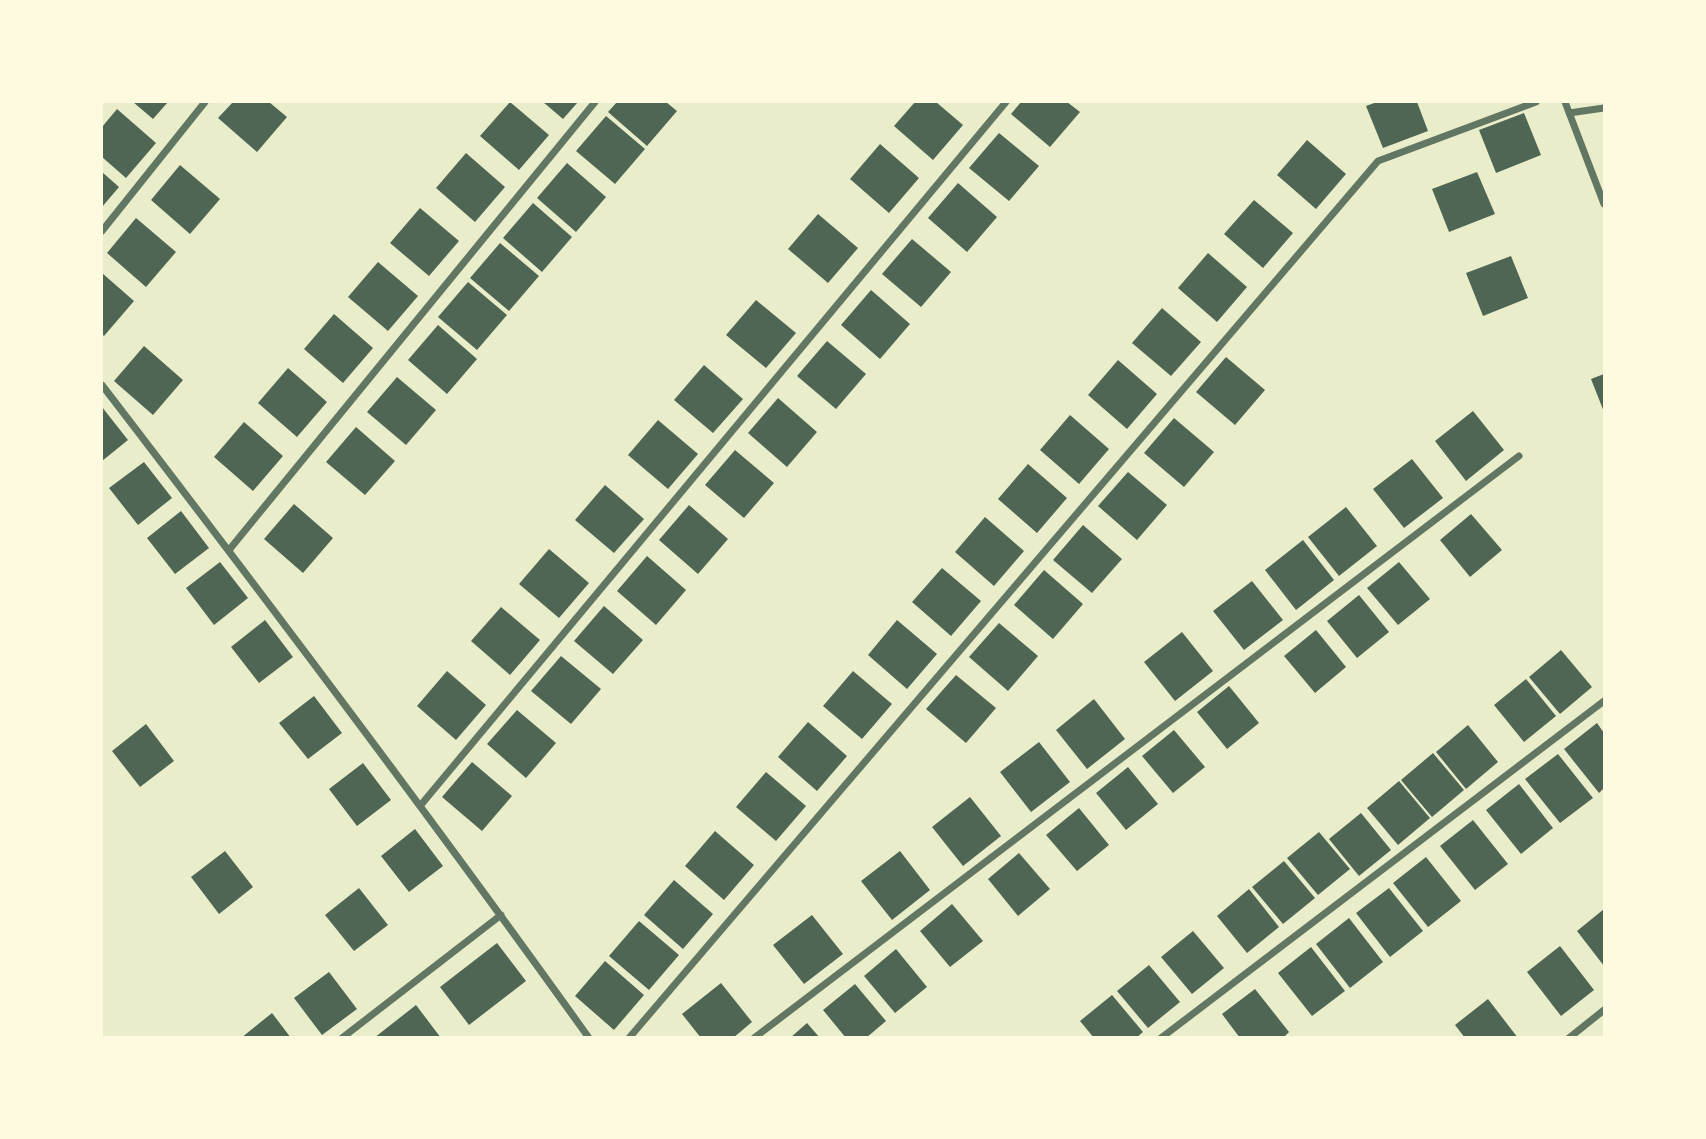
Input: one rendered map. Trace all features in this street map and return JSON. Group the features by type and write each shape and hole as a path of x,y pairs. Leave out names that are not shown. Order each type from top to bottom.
{"street":[{"path":"102,231 205,102"},
{"path":"229,550 594,102"},
{"path":"420,806 1006,102"},
{"path":"629,1038 1378,161 1536,102"},
{"path":"1565,102 1605,204"},
{"path":"1569,113 1605,107"},
{"path":"102,385 420,806 589,1038"},
{"path":"754,1038 1519,456"},
{"path":"1161,1038 1605,701"},
{"path":"342,1038 501,915"},
{"path":"1569,1038 1605,1010"}],"building":[{"path":"133,102 168,102 153,119"},
{"path":"233,102 269,102 287,117 257,152 218,118"},
{"path":"510,102 549,135 519,170 480,136"},
{"path":"543,102 578,102 563,119"},
{"path":"617,102 666,102 677,111 647,146 608,112"},
{"path":"915,102 936,102 963,125 933,160 894,126"},
{"path":"1021,102 1067,102 1080,112 1050,147 1011,114"},
{"path":"1377,102 1417,102 1428,131 1383,148 1366,106"},
{"path":"117,109 156,143 126,178 102,157 102,127"},
{"path":"1524,113 1541,155 1496,173 1479,130"},
{"path":"606,116 645,149 615,184 576,151"},
{"path":"999,133 1039,166 1009,201 969,168"},
{"path":"1307,140 1346,174 1316,209 1277,175"},
{"path":"880,144 919,178 889,213 850,179"},
{"path":"466,153 505,187 475,222 436,188"},
{"path":"567,163 606,197 576,232 537,198"},
{"path":"180,165 220,199 190,234 151,200"},
{"path":"102,172 119,187 102,207"},
{"path":"1477,172 1495,214 1449,232 1432,189"},
{"path":"958,183 997,217 967,252 928,218"},
{"path":"1254,200 1293,233 1263,268 1224,234"},
{"path":"533,203 572,237 542,272 503,238"},
{"path":"420,208 459,241 429,276 390,243"},
{"path":"818,214 858,248 828,283 788,249"},
{"path":"136,218 176,252 146,287 107,253"},
{"path":"912,239 951,272 921,307 882,274"},
{"path":"500,243 539,276 509,311 470,278"},
{"path":"1208,253 1247,287 1217,322 1178,288"},
{"path":"1511,256 1528,298 1483,316 1466,273"},
{"path":"378,262 418,296 388,331 348,297"},
{"path":"102,273 134,301 104,336 102,334"},
{"path":"468,282 507,315 477,350 438,317"},
{"path":"871,290 910,324 880,359 841,325"},
{"path":"756,300 796,333 766,368 726,335"},
{"path":"1162,308 1201,342 1171,376 1132,343"},
{"path":"334,314 373,348 343,383 304,349"},
{"path":"438,325 477,359 447,394 408,360"},
{"path":"827,341 866,374 836,409 797,376"},
{"path":"144,346 183,380 153,415 114,381"},
{"path":"1226,357 1265,390 1235,425 1196,392"},
{"path":"1118,360 1157,394 1127,429 1088,395"},
{"path":"704,365 743,399 713,433 674,400"},
{"path":"288,368 327,402 297,437 258,403"},
{"path":"1604,374 1604,412 1591,379"},
{"path":"397,377 436,410 406,445 367,412"},
{"path":"778,398 817,432 787,467 748,433"},
{"path":"102,407 128,440 102,461"},
{"path":"1473,411 1504,450 1466,481 1435,441"},
{"path":"1070,415 1109,449 1079,484 1040,450"},
{"path":"1174,418 1214,452 1184,487 1144,453"},
{"path":"658,420 698,454 668,489 628,455"},
{"path":"244,422 283,456 253,491 214,457"},
{"path":"356,427 395,461 365,495 326,462"},
{"path":"735,450 774,483 744,518 705,485"},
{"path":"1412,459 1443,498 1404,528 1373,489"},
{"path":"144,462 172,498 138,525 109,488"},
{"path":"1028,464 1067,498 1037,533 998,499"},
{"path":"1128,472 1167,505 1137,540 1098,506"},
{"path":"605,485 644,519 614,553 575,520"},
{"path":"294,504 333,538 303,573 264,539"},
{"path":"689,505 728,539 698,574 659,540"},
{"path":"1346,507 1377,546 1339,576 1308,537"},
{"path":"181,511 209,548 175,574 147,538"},
{"path":"1471,514 1502,550 1470,577 1440,540"},
{"path":"985,517 1024,551 994,586 955,552"},
{"path":"1083,525 1122,559 1092,593 1053,560"},
{"path":"1303,540 1334,580 1296,610 1265,570"},
{"path":"549,549 589,583 559,618 519,584"},
{"path":"647,556 686,590 656,625 617,591"},
{"path":"220,562 248,598 214,625 186,588"},
{"path":"1399,562 1430,599 1398,625 1367,588"},
{"path":"942,568 981,601 951,636 912,602"},
{"path":"1044,570 1083,604 1053,639 1014,605"},
{"path":"1252,581 1283,620 1244,650 1213,611"},
{"path":"1359,595 1389,632 1357,658 1327,621"},
{"path":"604,606 643,640 613,674 574,641"},
{"path":"501,607 540,640 510,675 471,641"},
{"path":"265,620 293,657 259,683 231,647"},
{"path":"897,620 937,654 907,689 868,655"},
{"path":"999,623 1038,656 1008,691 969,657"},
{"path":"1316,630 1346,667 1315,693 1284,656"},
{"path":"1182,632 1213,671 1175,701 1144,662"},
{"path":"1561,650 1592,687 1560,714 1529,677"},
{"path":"561,656 601,689 571,724 531,691"},
{"path":"447,671 486,705 456,740 417,706"},
{"path":"853,671 892,704 862,739 823,706"},
{"path":"956,675 996,708 966,743 926,709"},
{"path":"1526,679 1556,716 1524,742 1494,705"},
{"path":"1229,686 1259,723 1227,749 1197,712"},
{"path":"314,696 342,733 308,759 279,723"},
{"path":"1094,699 1125,739 1087,769 1056,730"},
{"path":"517,710 556,743 526,778 487,744"},
{"path":"808,722 847,756 817,791 778,757"},
{"path":"1597,723 1604,733 1604,788 1599,793 1564,749"},
{"path":"146,724 174,761 140,787 112,751"},
{"path":"1468,725 1498,762 1466,789 1436,752"},
{"path":"1174,730 1205,767 1173,793 1142,756"},
{"path":"1039,742 1070,782 1031,812 1000,772"},
{"path":"1433,753 1464,790 1432,817 1401,780"},
{"path":"1558,754 1593,798 1560,823 1525,779"},
{"path":"472,762 512,796 482,831 442,797"},
{"path":"363,763 391,800 357,826 329,789"},
{"path":"1128,767 1158,804 1126,830 1096,793"},
{"path":"766,772 806,806 776,841 736,807"},
{"path":"1399,781 1430,818 1398,845 1367,808"},
{"path":"1519,784 1553,828 1521,854 1486,810"},
{"path":"970,797 1001,836 963,866 932,827"},
{"path":"1079,808 1109,845 1077,871 1046,835"},
{"path":"1361,813 1391,850 1359,876 1329,839"},
{"path":"1473,820 1508,864 1475,890 1440,846"},
{"path":"415,829 443,866 409,892 381,856"},
{"path":"715,831 754,865 724,900 685,866"},
{"path":"1319,832 1350,869 1318,895 1287,858"},
{"path":"225,851 253,887 219,914 191,877"},
{"path":"900,851 930,890 892,920 861,881"},
{"path":"1019,853 1050,889 1018,916 988,879"},
{"path":"1426,857 1461,901 1428,927 1393,883"},
{"path":"1284,861 1315,898 1283,924 1252,887"},
{"path":"674,880 713,914 683,949 644,915"},
{"path":"359,888 388,925 354,951 325,915"},
{"path":"1389,888 1423,931 1390,957 1356,913"},
{"path":"1249,889 1279,927 1247,953 1217,916"},
{"path":"952,904 983,941 950,967 920,931"},
{"path":"1604,909 1604,966 1577,931"},
{"path":"812,915 843,954 804,984 773,945"},
{"path":"1349,918 1383,962 1350,988 1316,944"},
{"path":"639,921 679,955 649,990 609,956"},
{"path":"1193,931 1224,968 1192,994 1161,957"},
{"path":"497,943 526,981 469,1025 440,987"},
{"path":"1560,946 1594,990 1561,1016 1527,972"},
{"path":"1311,947 1345,991 1312,1016 1278,973"},
{"path":"896,949 927,987 895,1013 864,976"},
{"path":"605,961 644,995 614,1030 575,996"},
{"path":"1149,965 1180,1002 1148,1028 1117,991"},
{"path":"329,972 357,1009 322,1035 294,998"},
{"path":"721,983 752,1022 733,1038 701,1038 682,1014"},
{"path":"855,984 886,1021 866,1038 846,1038 823,1010"},
{"path":"1255,989 1289,1032 1283,1038 1240,1038 1222,1014"},
{"path":"1112,995 1143,1032 1136,1038 1094,1038 1080,1021"},
{"path":"1488,999 1518,1038 1465,1038 1455,1025"},
{"path":"416,1005 441,1038 374,1038"},
{"path":"272,1013 291,1038 241,1038"},
{"path":"807,1023 820,1038 790,1038"}]}
